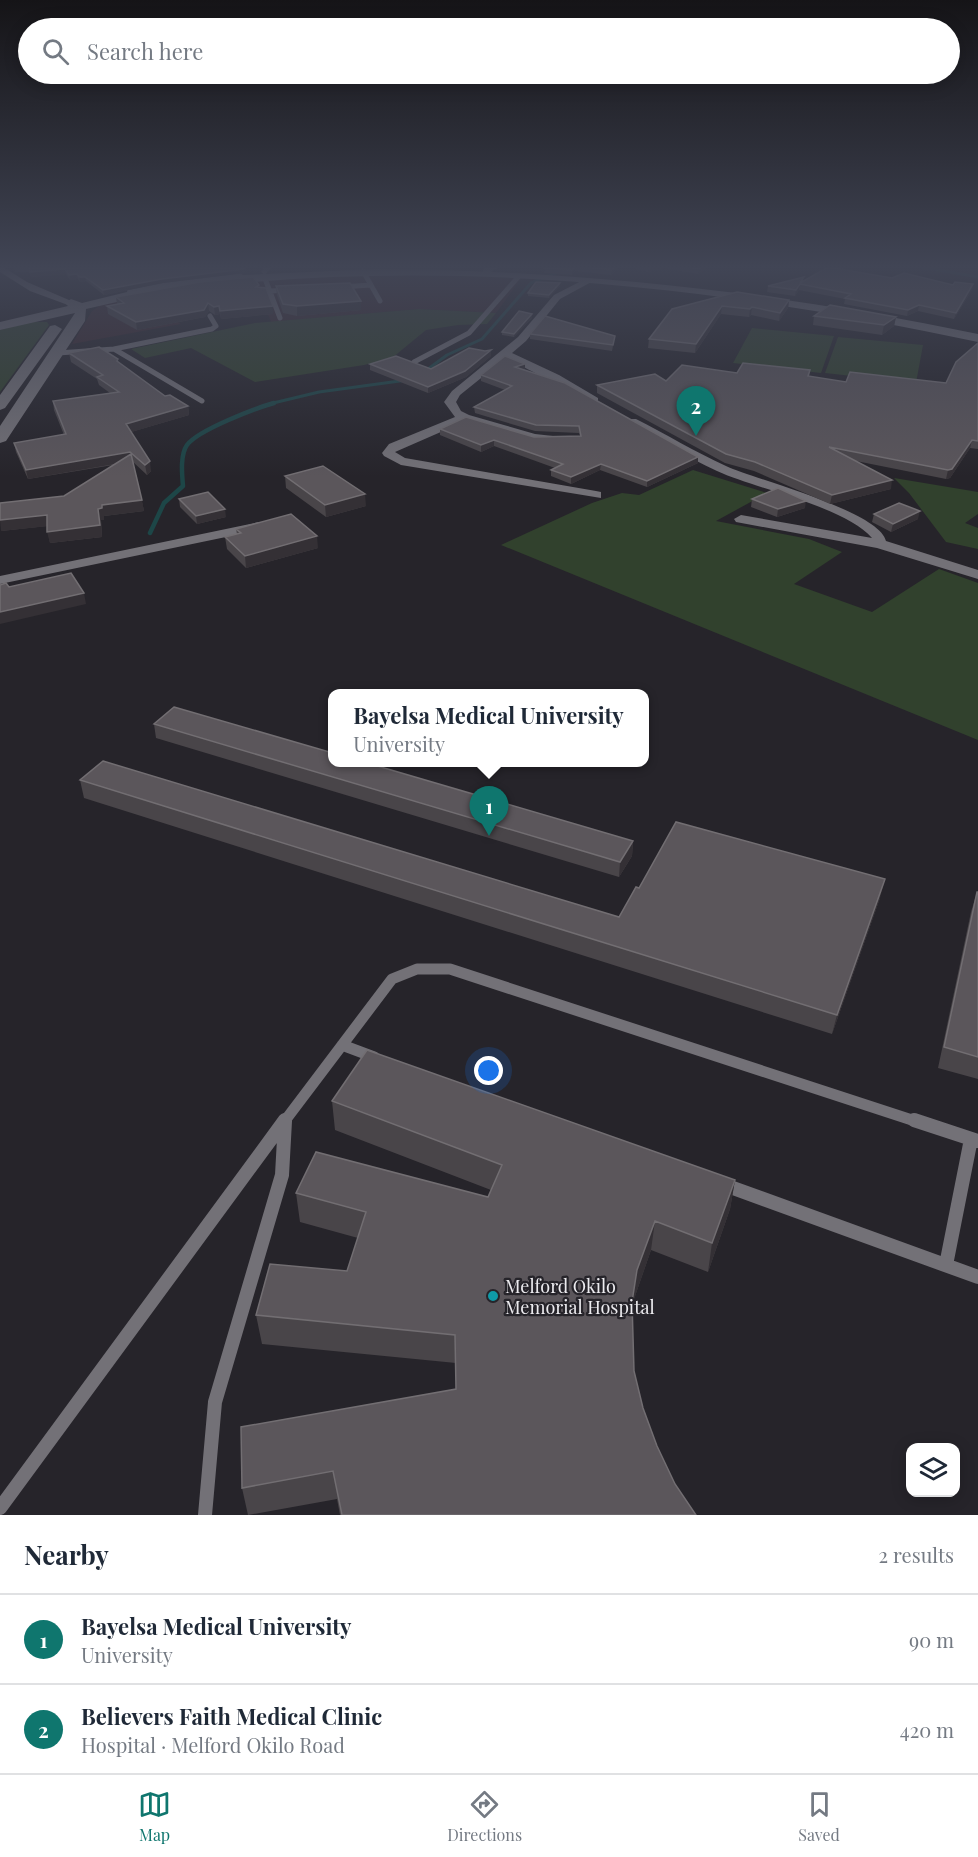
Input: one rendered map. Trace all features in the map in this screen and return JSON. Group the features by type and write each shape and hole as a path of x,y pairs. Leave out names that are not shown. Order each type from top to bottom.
{"main road":[{"path":"0,405 50,336"},
{"path":"0,438 69,336"}],"street":[{"path":"522,336 506,354 456,393 450,402 456,413 465,417 534,437 575,438"},
{"path":"506,354 555,377 603,405"},
{"path":"617,413 734,474 768,485 853,520 878,535 880,544"},
{"path":"465,417 393,447 388,453 402,461 596,495"},
{"path":"741,519 880,544 978,575"},
{"path":"0,580 259,526"}],"lane":[{"path":"58,353 114,349 182,336"},
{"path":"414,362 464,336"},
{"path":"114,349 201,401"},
{"path":"0,1508 193,1242 392,979 417,969 450,969 975,1140 946,1265"},
{"path":"342,1045 387,1062"},
{"path":"206,1515 215,1402 282,1175 285,1120"},
{"path":"711,1180 978,1276"}],"shaded area":[{"path":"77,336 117,336 72,344"}],"green space":[{"path":"0,336 41,336 0,392"},
{"path":"194,336 419,336 392,358 364,365 255,382 191,348 145,358 131,349"},
{"path":"748,336 834,336 821,373 733,363"},
{"path":"838,337 923,345 916,383 825,373"},
{"path":"693,470 767,493 716,521 809,539 842,552 794,584 872,612 939,569 978,583 978,740 501,545 592,503 622,493 639,495"},
{"path":"894,478 978,492 978,514 965,523 978,528 978,549 946,542 909,493"}],"building":[{"path":"543,336 614,336 613,345"},
{"path":"652,336 702,336 696,344 649,339"},
{"path":"978,343 978,441 972,440 952,469 829,447 892,480 832,495 755,462 726,454 597,385 655,374 666,381 682,365 737,373 743,363 810,370 808,376 846,382 850,372 946,383 956,362"},
{"path":"99,347 165,396 170,395 188,406 126,424 150,461 145,465 130,452 26,470 14,443 66,434 53,401 119,392 97,377 103,375 69,353"},
{"path":"469,348 491,350 465,371 428,387 370,364 396,356 431,369"},
{"path":"505,356 525,364 515,367 565,383 698,457 647,481 601,464 571,477 551,470 563,464 494,440 481,445 440,429 466,417 534,437 581,436 579,426 536,425 474,407 512,386 481,375"},
{"path":"131,454 142,500 102,505 102,508 98,509 100,525 47,532 47,515 0,520 0,503 64,496"},
{"path":"323,466 365,494 325,505 285,476"},
{"path":"778,488 806,501 778,509 752,499"},
{"path":"208,492 225,509 196,516 179,499"},
{"path":"899,503 920,511 893,524 874,514"},
{"path":"291,514 317,536 245,556 225,537 241,533 236,529"},
{"path":"71,573 84,593 0,612 0,585 6,583 9,587"},
{"path":"174,707 328,752 328,767 381,767 633,841 620,862 154,724"},
{"path":"103,761 619,917 636,887 639,888 676,822 885,879 837,1015 80,780"},
{"path":"978,892 978,1057 944,1047"},
{"name":"Melford Okilo Memorial Hospital","path":"367,1050 735,1180 712,1243 655,1221 637,1270 632,1302 634,1371 643,1408 657,1446 675,1484 696,1515 342,1515 333,1471 242,1488 241,1427 456,1389 455,1335 256,1315 270,1264 347,1271 366,1212 296,1193 316,1152 488,1197 502,1165 332,1101"}],"waterway":[{"path":"424,372 447,355 485,336"},
{"path":"269,404 319,392 407,380"},
{"path":"150,533 164,503 183,486 182,459 187,445 215,426 274,403"}],"place":[{"name":"Believers Faith Medical Clinic","path":"696,436"},
{"name":"Bayelsa Medical University","path":"489,836"},
{"name":"Melford Okilo Memorial Hospital","path":"493,1296"}]}
